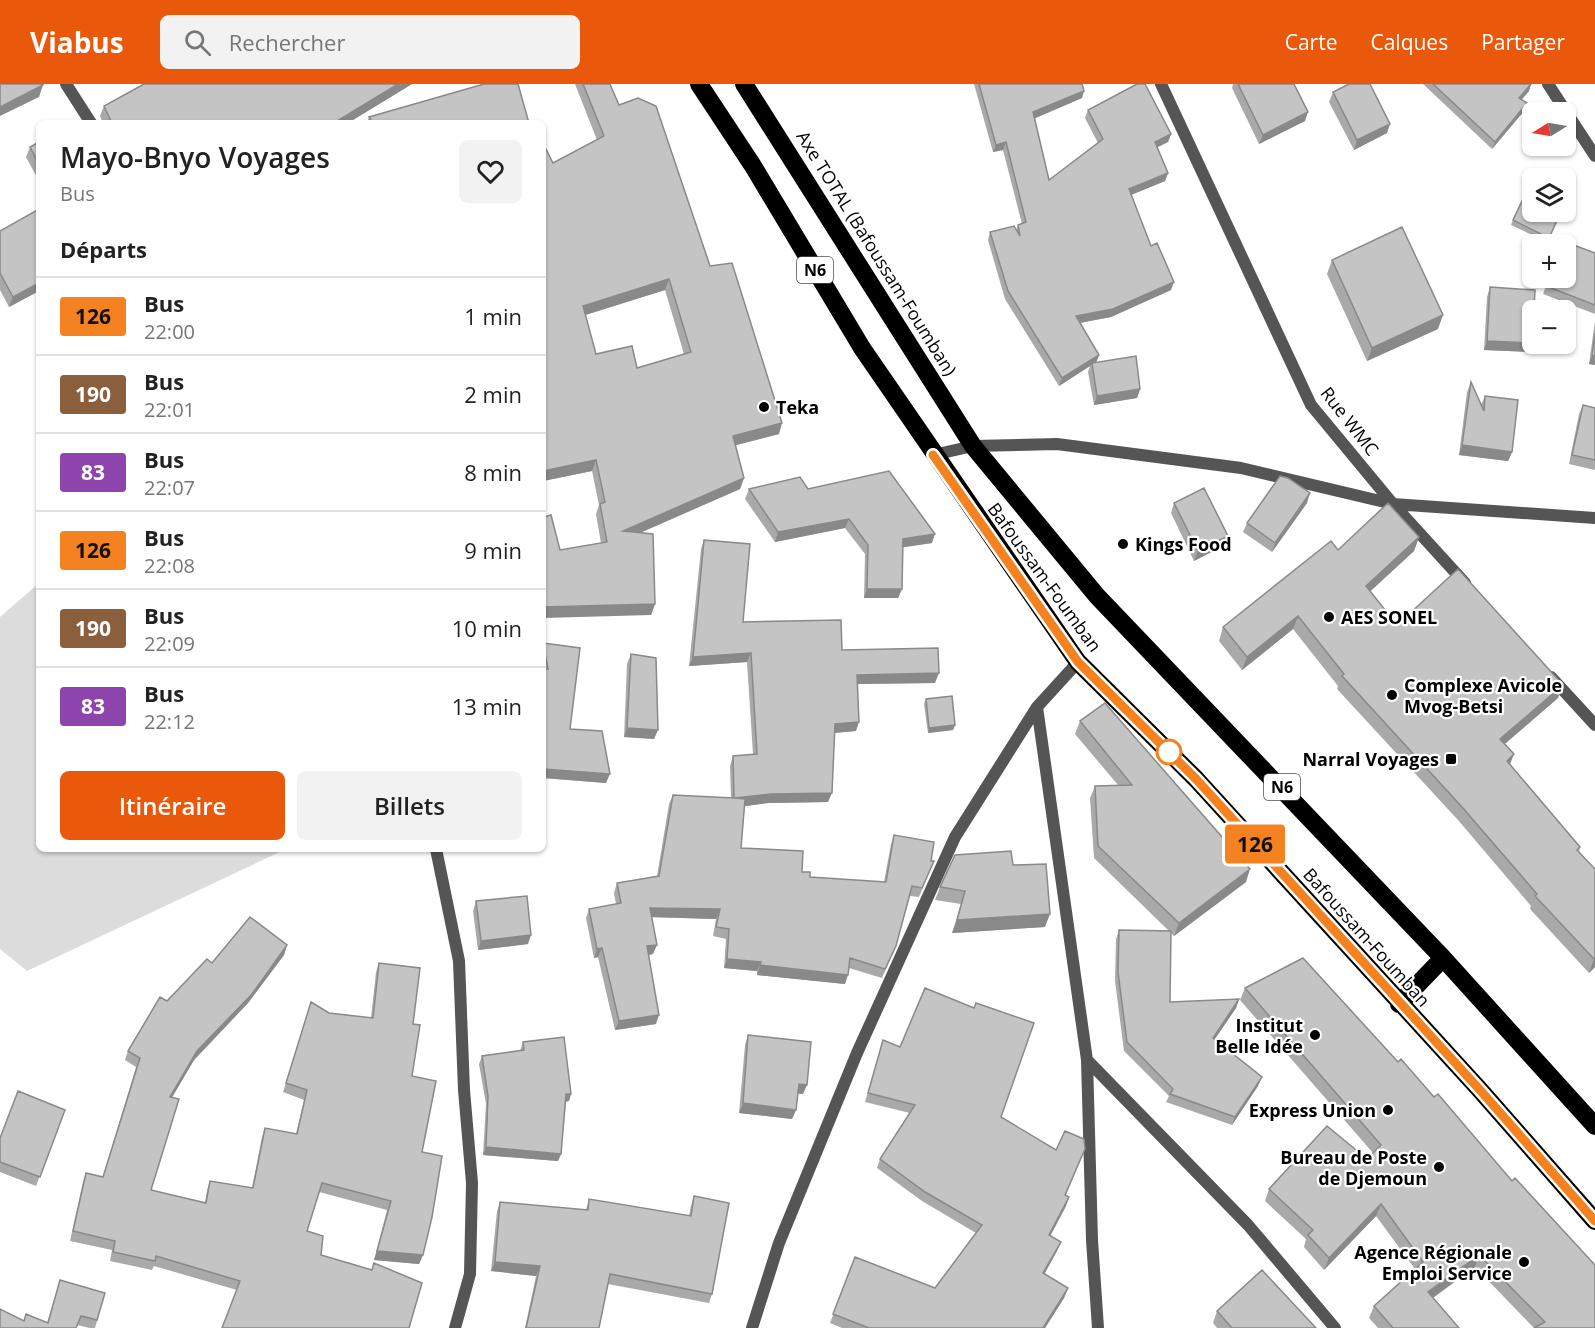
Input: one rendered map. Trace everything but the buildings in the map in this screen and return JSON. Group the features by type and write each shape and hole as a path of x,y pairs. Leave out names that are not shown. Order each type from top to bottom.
{"highway":[{"name":"N6","path":"699,84 753,165 862,348 933,455"},
{"name":"Axe TOTAL (Bafoussam-Foumban)","path":"744,84 973,446"},
{"name":"Bafoussam-Foumban","path":"973,446 1097,597 1443,958 1595,1126"},
{"name":"Bafoussam-Foumban","path":"933,455 1078,662 1196,779 1399,1004 1480,1090 1595,1221"},
{"path":"1399,1004 1443,958"}],"street":[{"path":"66,84 89,120"},
{"name":"Rue WMC","path":"1161,84 1311,405 1393,504 1474,593"},
{"path":"1548,84 1595,156"},
{"path":"933,455 973,446 1057,444 1230,467 1393,504 1595,518"},
{"path":"752,1328 779,1243 857,1053 955,837 1037,707 1078,662"},
{"path":"1539,663 1595,725"},
{"path":"1037,707 1087,1060 1092,1240 1098,1328"},
{"path":"437,852 459,961 464,1089 472,1183 470,1274 455,1328"},
{"path":"1087,1060 1248,1225 1335,1328"}],"shaded area":[{"path":"36,586 36,852 280,852 27,971 0,949 0,617"}],"bus line":[{"name":"126","path":"933,455 1078,662 1196,779 1399,1004 1480,1090 1595,1221"}],"place":[{"name":"Teka","path":"764,407"},
{"name":"Kings Food","path":"1123,544"},
{"name":"AES SONEL","path":"1329,617"},
{"name":"Complexe Avicole Mvog-Betsi","path":"1392,695"},
{"name":"Narral Voyages","path":"1451,759"},
{"name":"Institut Belle Idée","path":"1315,1035"},
{"name":"Express Union","path":"1388,1110"},
{"name":"Bureau de Poste de Djemoun","path":"1439,1167"},
{"name":"Agence Régionale Emploi Service","path":"1524,1262"}]}
